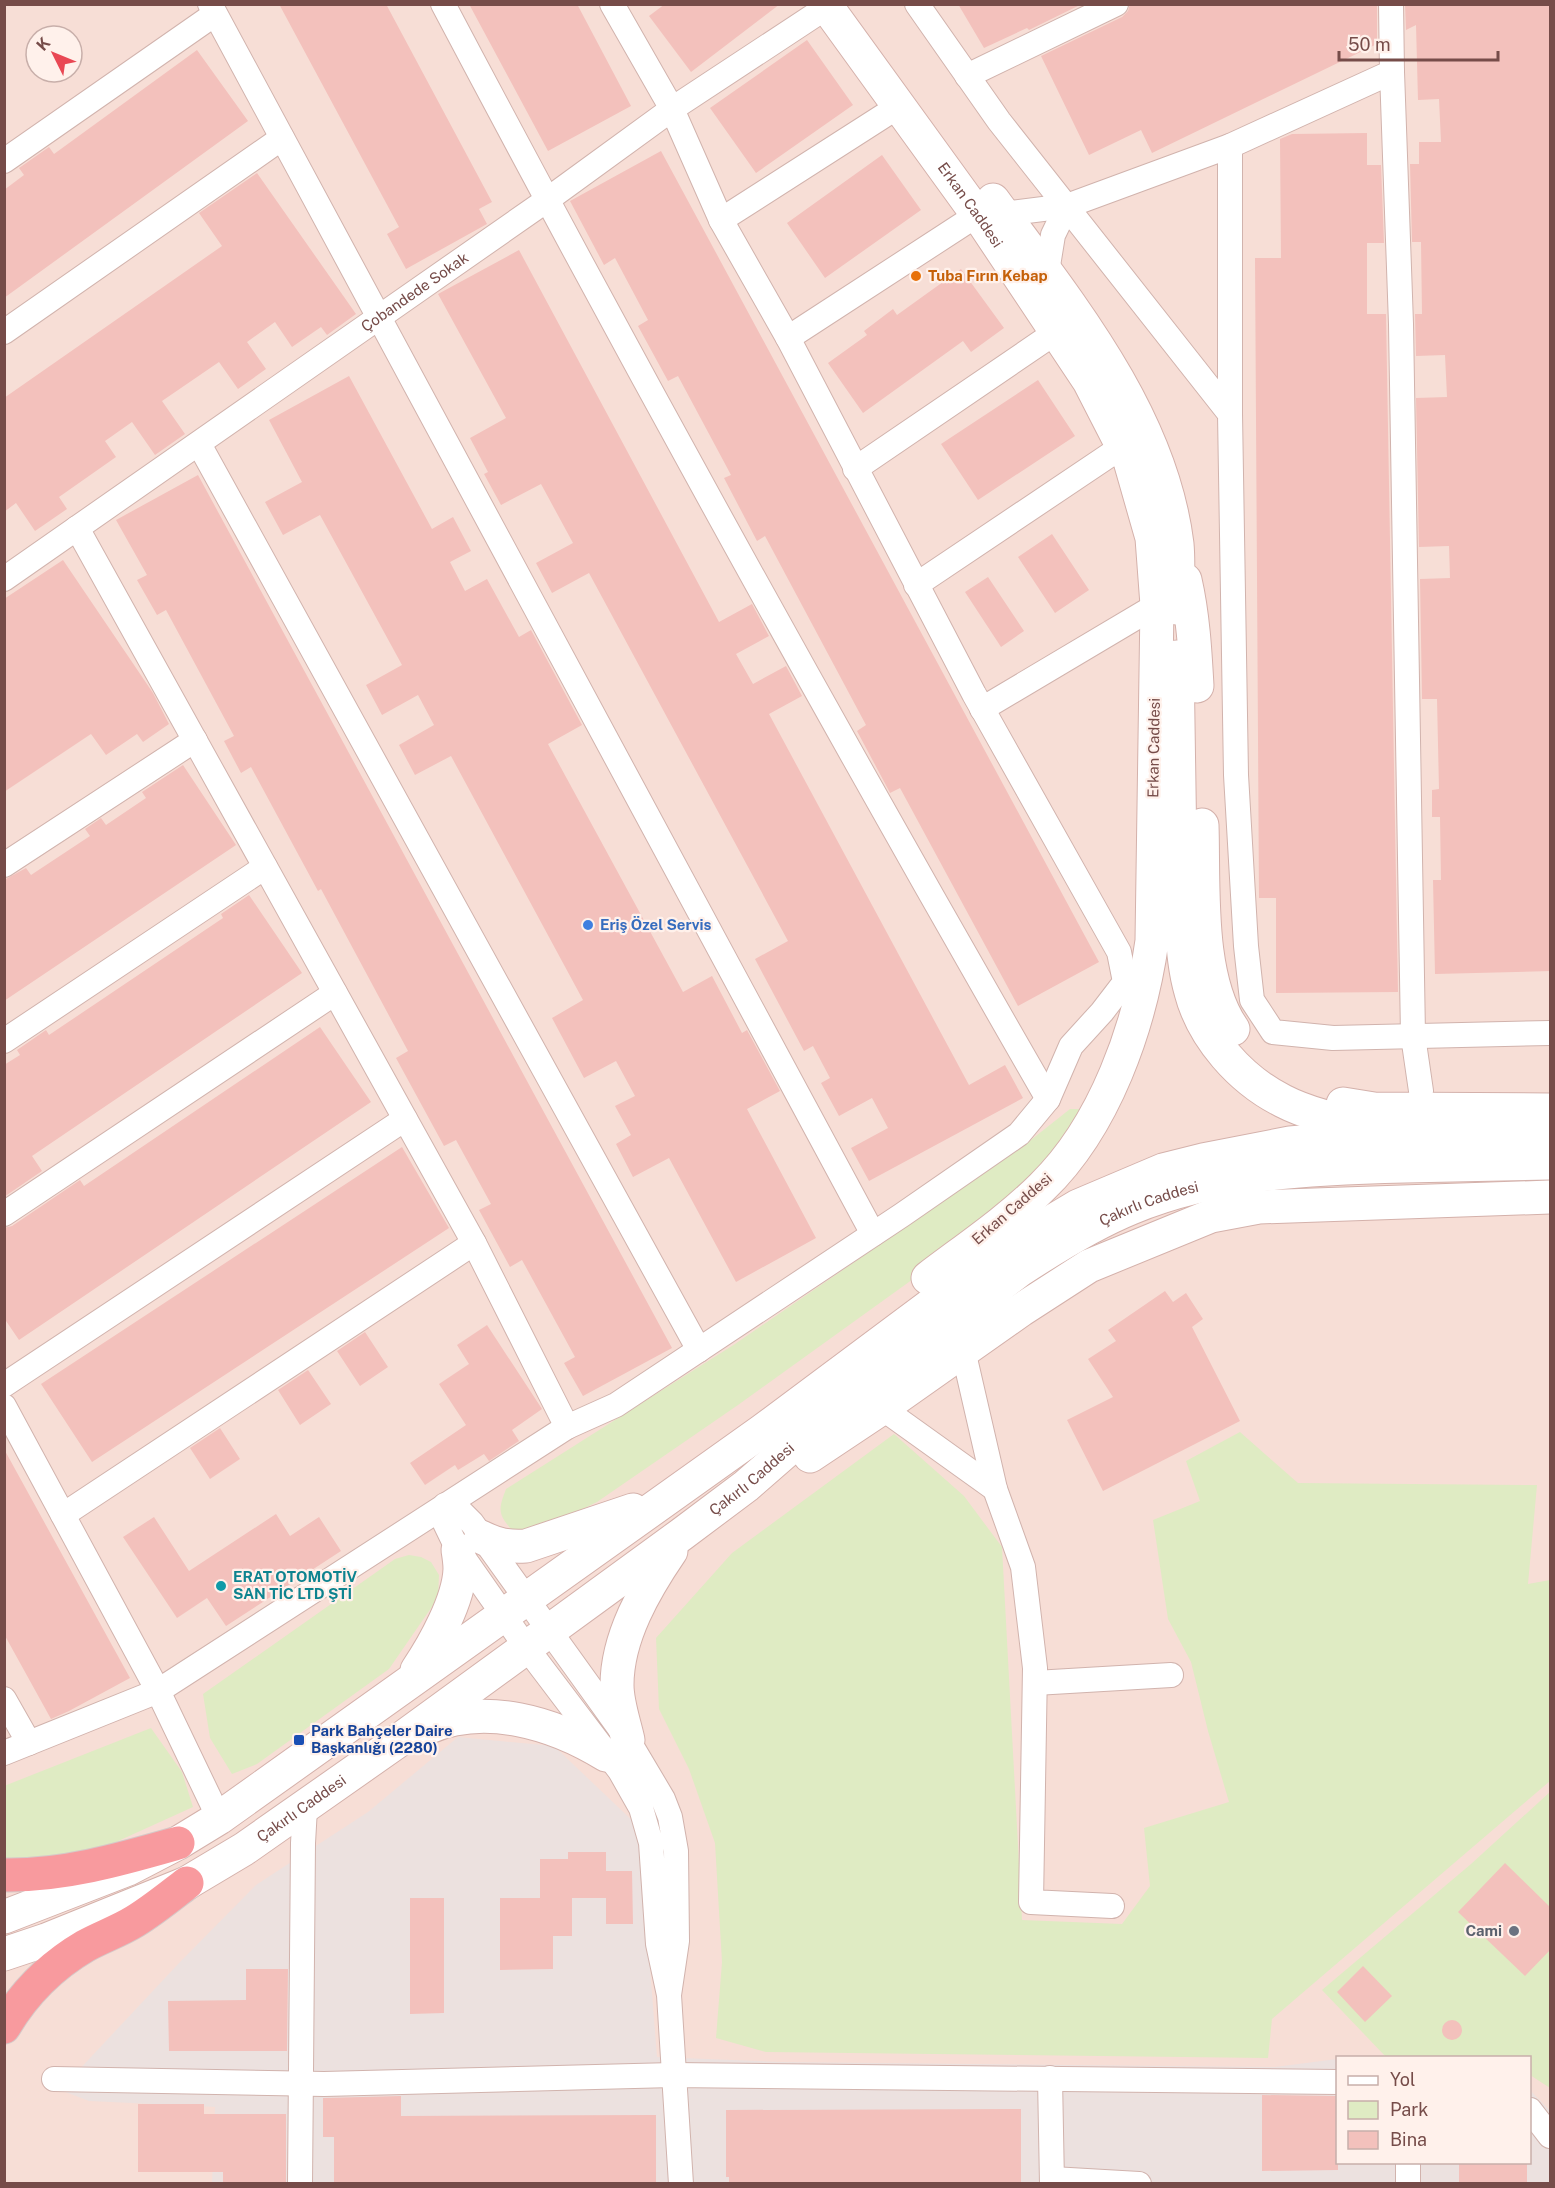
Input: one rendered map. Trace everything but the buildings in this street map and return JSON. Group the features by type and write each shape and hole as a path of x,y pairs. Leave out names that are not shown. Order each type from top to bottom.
{"highway":[{"path":"4,1875 59,1872 97,1865 178,1843"},
{"path":"4,2027 38,1981 62,1961 134,1922 187,1883"}],"main road":[{"name":"Erkan Caddesi","path":"834,5 899,106 990,215 1047,272 1106,358 1143,432 1173,518 1177,547 1176,630 1181,919 1184,958 1191,994 1206,1027 1226,1057 1253,1082 1284,1102 1354,1124 1448,1138"},
{"name":"Erkan Caddesi","path":"762,1431 778,1404 821,1359 1011,1215 1043,1186 1065,1161 1104,1097 1119,1065 1132,1030 1152,941 1157,605 1152,538 1131,461 1089,381 1056,332 990,215 834,5"},
{"path":"1177,547 1190,603 1195,650 1206,947 1211,980 1219,1004 1230,1024 1243,1043 1262,1062 1311,1093 1342,1104 1374,1108 1551,1110"},
{"name":"Çakırlı Caddesi","path":"4,1917 128,1869 219,1818 514,1605 762,1431 1006,1249 1078,1206 1163,1170 1290,1143 1337,1139 1551,1137"},
{"name":"Çakırlı Caddesi","path":"4,1954 46,1940 187,1883 244,1850 682,1534 746,1486 801,1438 1020,1270 1053,1248 1130,1208 1210,1184 1292,1170 1551,1163"},
{"path":"746,1486 813,1454 1021,1310 1089,1266 1211,1216 1259,1207 1551,1197"},
{"path":"411,1679 434,1641 452,1601 470,1543 510,1547 526,1546 616,1515 657,1505"},
{"path":"398,1741 445,1722 467,1717 520,1720 549,1727 588,1743 617,1747 619,1704 617,1684 622,1651 628,1631 644,1595 682,1534"}],"street":[{"path":"443,4 658,406 896,834 1048,1099"},
{"path":"917,4 999,121 1230,414"},
{"path":"967,76 1116,4"},
{"path":"1390,4 1401,324 1413,1036 1421,1091"},
{"path":"4,1753 158,1691 567,1427 616,1405 1019,1134 1048,1099 1071,1046 1125,982 1119,952 982,709 788,338 721,220 672,109 614,5"},
{"name":"Çobandede Sokak","path":"4,579 378,319 672,109 834,5"},
{"path":"4,161 213,9 873,1234"},
{"path":"788,338 990,215 1067,206 1230,146 1392,72"},
{"path":"721,220 899,106"},
{"path":"4,333 282,138"},
{"path":"1230,146 1230,414 1236,775 1246,946 1252,1000 1273,1032 1334,1038 1551,1034"},
{"path":"1047,272 1047,259 1053,235 1067,206"},
{"path":"855,469 1056,332"},
{"path":"199,444 699,1350"},
{"path":"916,585 1123,446"},
{"path":"77,528 474,1243 567,1427"},
{"path":"982,709 1157,605"},
{"path":"4,865 195,740"},
{"path":"4,1041 265,867"},
{"path":"4,1214 335,993"},
{"path":"4,1385 405,1119"},
{"path":"63,1515 474,1243"},
{"path":"963,1350 995,1489 1023,1567 1035,1668 1030,1902 1112,1906"},
{"path":"4,1406 158,1691 219,1818"},
{"path":"882,1408 995,1489"},
{"path":"445,1505 444,1521 470,1543 617,1747 658,1790 670,1817 676,1851 677,1941 669,1995 681,2184"},
{"path":"1035,1683 1171,1675"},
{"path":"4,1699 29,1743"},
{"path":"300,2184 305,1808"},
{"path":"54,2079 300,2084 673,2075 1336,2082"},
{"path":"1050,2078 1052,2181 1139,2184"},
{"path":"1531,2111 1551,2136"},
{"path":"1408,2164 1408,2184"}],"shaded area":[{"path":"5,5 1550,5 1550,2183 5,2184"},
{"path":"458,1737 554,1746 639,1827 657,2057 781,2062 1275,2067 1336,2059 1336,2164 1531,2164 1531,2091 1550,2111 1550,2183 212,2183 215,2107 89,2101 60,2090 256,1885 368,1812"}],"green space":[{"path":"1070,1109 1084,1109 1044,1163 959,1246 738,1405 597,1502 536,1532 511,1529 503,1519 501,1510 506,1489 735,1344 1022,1147"},
{"path":"1240,1432 1298,1483 1537,1485 1528,1584 1550,1580 1550,1781 1272,2019 1268,2058 766,2052 716,2038 722,1962 715,1843 689,1769 659,1709 656,1638 732,1553 894,1434 964,1496 1002,1547 1022,1920 1122,1924 1150,1886 1144,1828 1229,1802 1191,1662 1168,1619 1153,1520 1200,1501 1186,1461"},
{"path":"409,1555 431,1562 439,1575 438,1598 389,1669 257,1764 232,1774 210,1738 203,1694 395,1559"},
{"path":"151,1728 182,1772 193,1807 105,1847 25,1861 5,1860 4,1786"},
{"path":"1550,1792 1550,2088 1531,2076 1531,2056 1385,2056 1322,1990 1471,1864"}],"place":[{"name":"Tuba Fırın Kebap","path":"916,276"},
{"name":"Eriş Özel Servis","path":"588,925"},
{"name":"ERAT OTOMOTİV SAN TİC LTD ŞTİ","path":"221,1586"},
{"name":"Park Bahçeler Dai̇re Başkanlığı (2280)","path":"299,1740"},
{"name":"Cami","path":"1514,1931"}]}
